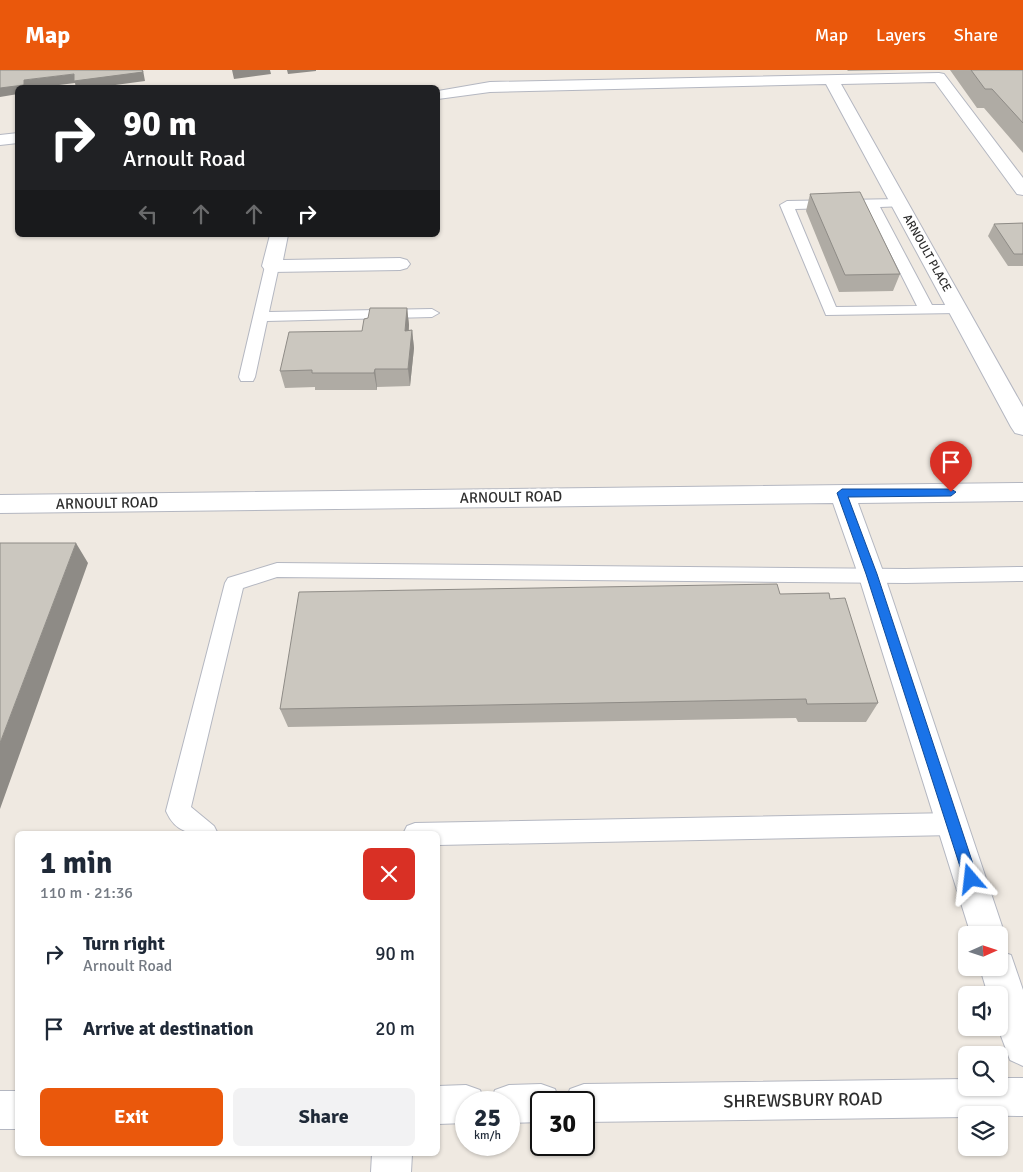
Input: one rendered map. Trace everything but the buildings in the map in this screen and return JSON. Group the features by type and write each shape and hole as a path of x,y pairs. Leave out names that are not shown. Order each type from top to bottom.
{"street":[{"path":"440,95 490,87 939,77 1023,190"},
{"name":"ARNOULT PLACE","path":"831,79 1023,427"},
{"path":"0,140 15,138"},
{"path":"279,237 272,266 400,264"},
{"name":"ARNOULT ROAD","path":"0,504 1023,492"},
{"path":"842,493 871,574 954,824 985,926"},
{"path":"1001,976 1023,1047"},
{"name":"SHREWSBURY ROAD","path":"595,1103 1023,1097"},
{"path":"440,1104 455,1104"},
{"path":"0,1110 15,1110"},
{"path":"391,1172 392,1156"}],"lane":[{"path":"900,203 788,205 832,312 958,309"},
{"path":"872,204 927,310"},
{"path":"247,377 272,266"},
{"path":"260,317 432,313"},
{"path":"202,831 178,811 235,583 277,570 1023,574"},
{"path":"440,834 954,824"}],"route":[{"path":"951,492 842,493 871,574 971,879"}]}
